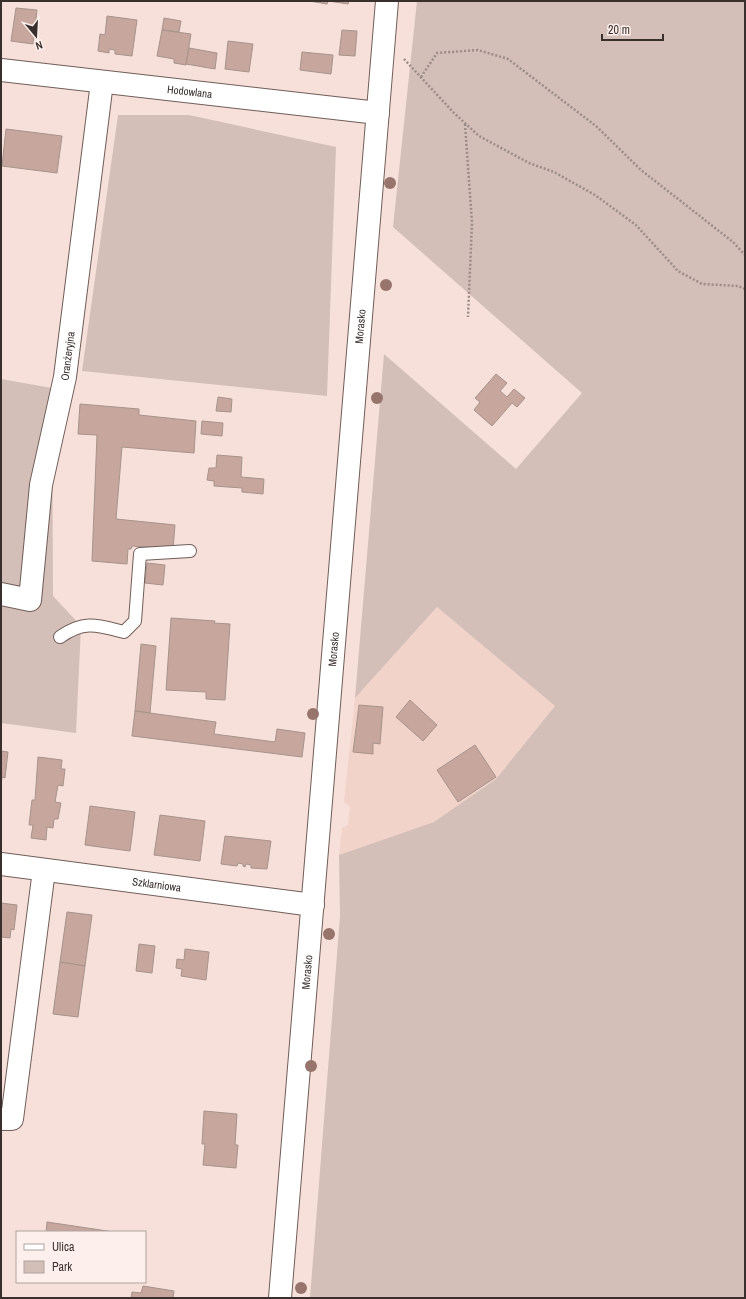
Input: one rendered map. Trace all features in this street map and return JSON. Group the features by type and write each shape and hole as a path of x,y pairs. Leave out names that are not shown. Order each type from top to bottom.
{"street":[{"name":"Morasko","path":"280,1298 387,1"},
{"name":"Hodowlana","path":"1,70 378,113"},
{"name":"Oranżeryjna","path":"1,594 30,600 40,485 65,377 102,82"},
{"name":"Szklarniowa","path":"1,864 313,905"},
{"path":"1,1119 12,1119 44,870"}],"lane":[{"path":"60,637 68,631 93,624 124,632 135,621 140,554 190,551"}],"path":[{"path":"384,37 454,113 480,136 501,149 529,163 554,172 595,195 636,225 678,271 702,284 738,286 745,289"},
{"path":"421,77 437,53 478,50 508,59 596,126 641,170 733,242 745,254"},
{"path":"465,123 472,223 468,317"}],"shaded area":[{"path":"437,607 555,706 496,779 434,822 339,855 342,828 348,825 350,807 344,802 355,698"}],"green space":[{"path":"417,1 745,1 745,1298 310,1298 340,916 339,855 434,822 496,779 555,706 437,607 355,698 384,354 516,469 582,393 393,227"},
{"path":"118,115 189,115 336,147 327,396 82,371"},
{"path":"1,379 52,388 53,596 81,626 76,733 1,723"}],"building":[{"path":"309,1 328,1 327,4"},
{"path":"328,1 349,1 348,4"},
{"path":"16,8 37,10 33,44 11,41"},
{"path":"107,16 137,20 132,56 115,54 115,50 109,49 109,53 98,51 100,34 105,35"},
{"path":"164,18 181,21 179,32 162,30"},
{"path":"162,30 191,34 186,65 174,63 174,59 157,56"},
{"path":"342,30 357,31 355,56 339,55"},
{"path":"228,41 253,44 249,72 225,69"},
{"path":"189,48 217,53 215,69 186,64"},
{"path":"302,52 333,55 331,74 300,70"},
{"path":"6,129 62,136 57,173 2,166"},
{"path":"496,374 507,383 500,391 507,397 514,389 525,398 517,407 512,403 492,426 474,410 480,402 475,398"},
{"path":"218,397 232,399 231,412 216,411"},
{"path":"80,404 139,409 139,415 196,421 194,453 122,447 116,519 175,525 173,549 132,546 131,549 128,549 127,564 92,561 97,435 78,434"},
{"path":"202,421 223,423 222,436 201,434"},
{"path":"217,455 242,457 241,477 264,479 263,494 242,492 242,488 214,486 214,481 207,480 209,468 216,468"},
{"path":"147,563 165,565 163,585 145,583"},
{"path":"171,618 215,621 214,623 230,624 225,700 206,699 206,692 166,690"},
{"path":"141,644 156,646 150,713 135,711"},
{"path":"410,700 437,725 423,741 396,717"},
{"path":"359,705 383,707 380,744 373,743 373,754 353,752"},
{"path":"135,711 216,722 214,734 275,742 277,729 305,733 302,757 132,736"},
{"path":"475,745 496,777 458,802 437,770"},
{"path":"1,751 8,752 5,778 2,777 1,787"},
{"path":"38,757 62,760 61,769 65,769 63,786 58,785 55,802 61,803 58,819 54,819 53,828 47,827 46,840 31,838 33,825 29,825 32,800 35,800"},
{"path":"90,806 135,812 130,851 85,845"},
{"path":"160,815 205,821 200,861 154,855"},
{"path":"225,836 271,841 267,869 251,868 251,865 246,864 245,867 243,864 238,863 237,866 221,864"},
{"path":"1,903 17,905 14,930 11,929 10,938 1,937"},
{"path":"67,912 92,915 85,966 60,962"},
{"path":"139,944 155,946 152,973 136,971"},
{"path":"185,949 209,952 206,980 181,976 182,969 176,968 177,959 184,960"},
{"path":"60,962 85,966 78,1017 53,1014"},
{"path":"204,1111 237,1114 235,1145 238,1145 236,1168 203,1165 205,1144 202,1144"},
{"path":"47,1222 107,1231 46,1231"},
{"path":"143,1286 174,1291 173,1298 131,1298 132,1292 141,1293"}]}
